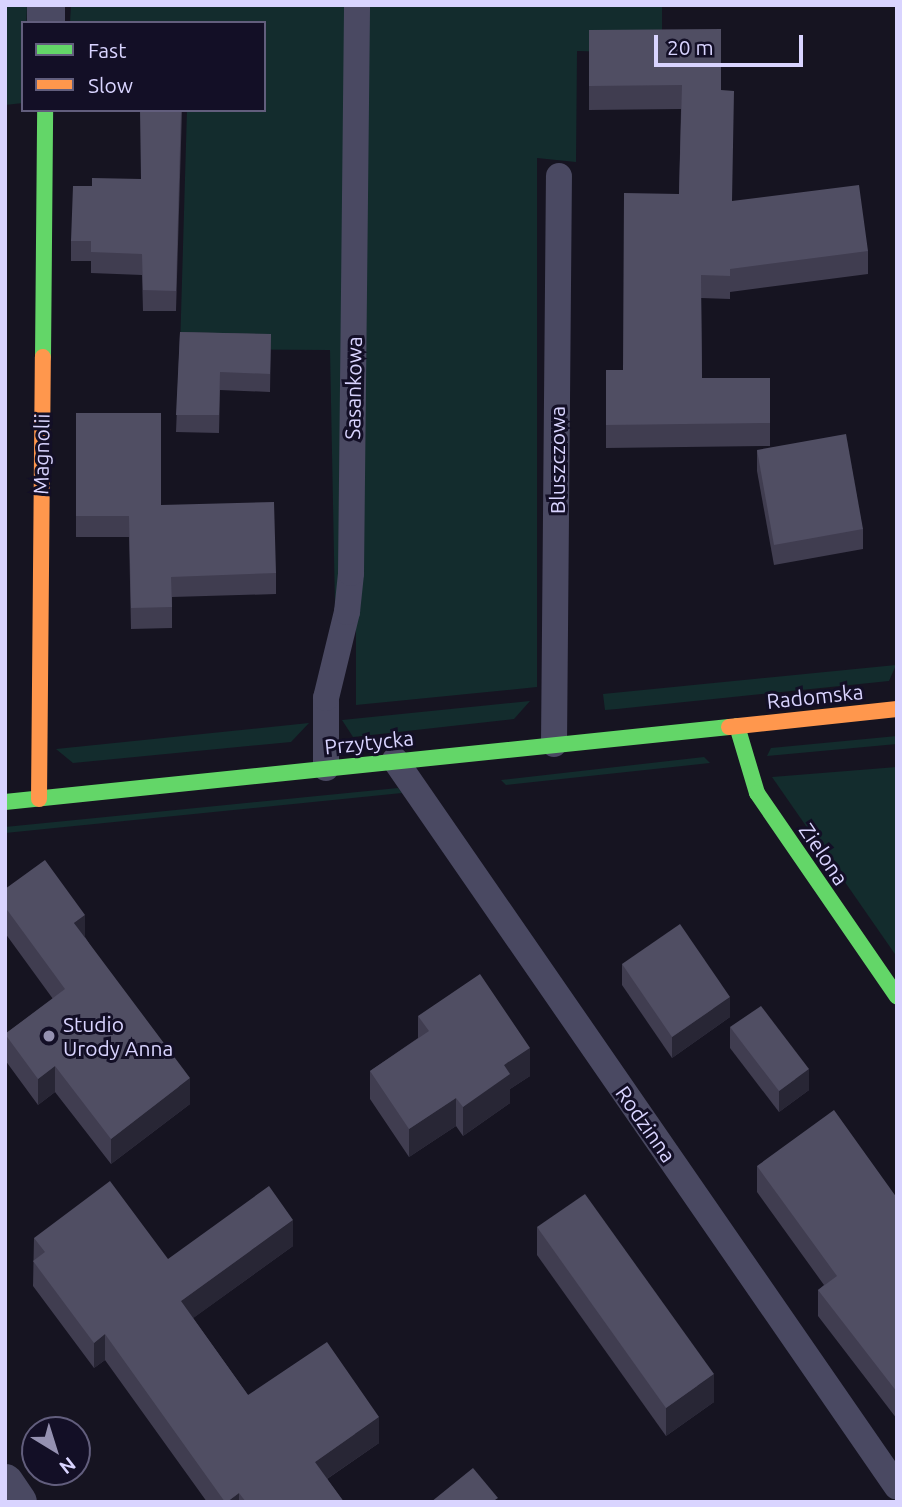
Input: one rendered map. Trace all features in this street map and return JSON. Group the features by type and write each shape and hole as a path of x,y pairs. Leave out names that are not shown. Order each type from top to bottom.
{"street":[{"name":"Magnolii","path":"39,799 45,112"},
{"name":"Radomska","path":"737,726 897,709"},
{"name":"Przytycka","path":"5,802 737,726"},
{"name":"Zielona","path":"737,726 757,793 897,997"},
{"path":"5,1483 18,1502"}],"lane":[{"name":"Sasankowa","path":"326,768 326,698 347,612 351,573 357,5"},
{"name":"Bluszczowa","path":"554,744 559,176"},
{"name":"Rodzinna","path":"396,760 897,1487"}],"green space":[{"path":"5,5 27,5 26,21 21,21 21,103 5,105"},
{"path":"71,5 662,5 662,53 577,51 576,162 537,158 537,687 356,705 356,604 335,606 330,350 180,349 187,112 266,112 266,21 70,21"},
{"path":"896,665 889,681 605,710 603,694"},
{"path":"530,701 514,719 353,737 342,720"},
{"path":"309,723 291,742 73,763 56,749"},
{"path":"897,736 897,744 767,756 771,748"},
{"path":"704,757 710,763 506,785 501,780"},
{"path":"897,767 897,957 772,777"},
{"path":"398,788 402,793 5,833 5,827"}],"building":[{"path":"721,29 721,90 734,91 732,201 859,185 868,251 730,269 730,276 701,275 702,378 770,378 770,423 606,425 606,370 623,370 624,193 679,194 682,85 589,86 589,30"},
{"path":"140,112 181,112 176,291 143,290 142,254 91,252 91,241 71,241 73,186 92,186 92,178 141,179"},
{"path":"180,332 271,334 270,374 220,372 219,415 176,415"},
{"path":"76,413 161,413 161,505 274,502 276,573 171,577 172,607 131,608 129,516 76,516"},
{"path":"846,434 863,529 774,545 757,450"},
{"path":"45,860 85,915 74,923 190,1078 111,1139 55,1066 38,1079 5,1034 65,989 5,907 5,889"},
{"path":"680,924 730,997 672,1037 622,964"},
{"path":"480,974 530,1048 504,1065 510,1074 463,1107 456,1098 409,1129 370,1071 429,1031 418,1016"},
{"path":"761,1006 809,1069 779,1091 730,1027"},
{"path":"834,1110 897,1198 897,1392 818,1290 837,1276 757,1166"},
{"path":"110,1181 168,1259 269,1186 293,1220 181,1301 248,1395 327,1342 379,1417 315,1462 344,1502 246,1502 239,1493 225,1502 105,1334 94,1343 33,1261 45,1252 34,1238"},
{"path":"585,1194 714,1374 666,1408 537,1227"},
{"path":"473,1468 498,1498 492,1502 431,1502"}],"traffic: fast":[{"path":"43,357 45,112"},
{"path":"737,726 757,793 897,997"},
{"path":"5,802 729,727"}],"traffic: slow":[{"path":"39,799 43,357"},
{"path":"729,727 897,709"}],"place":[{"name":"Studio Urody Anna","path":"49,1036"}]}
